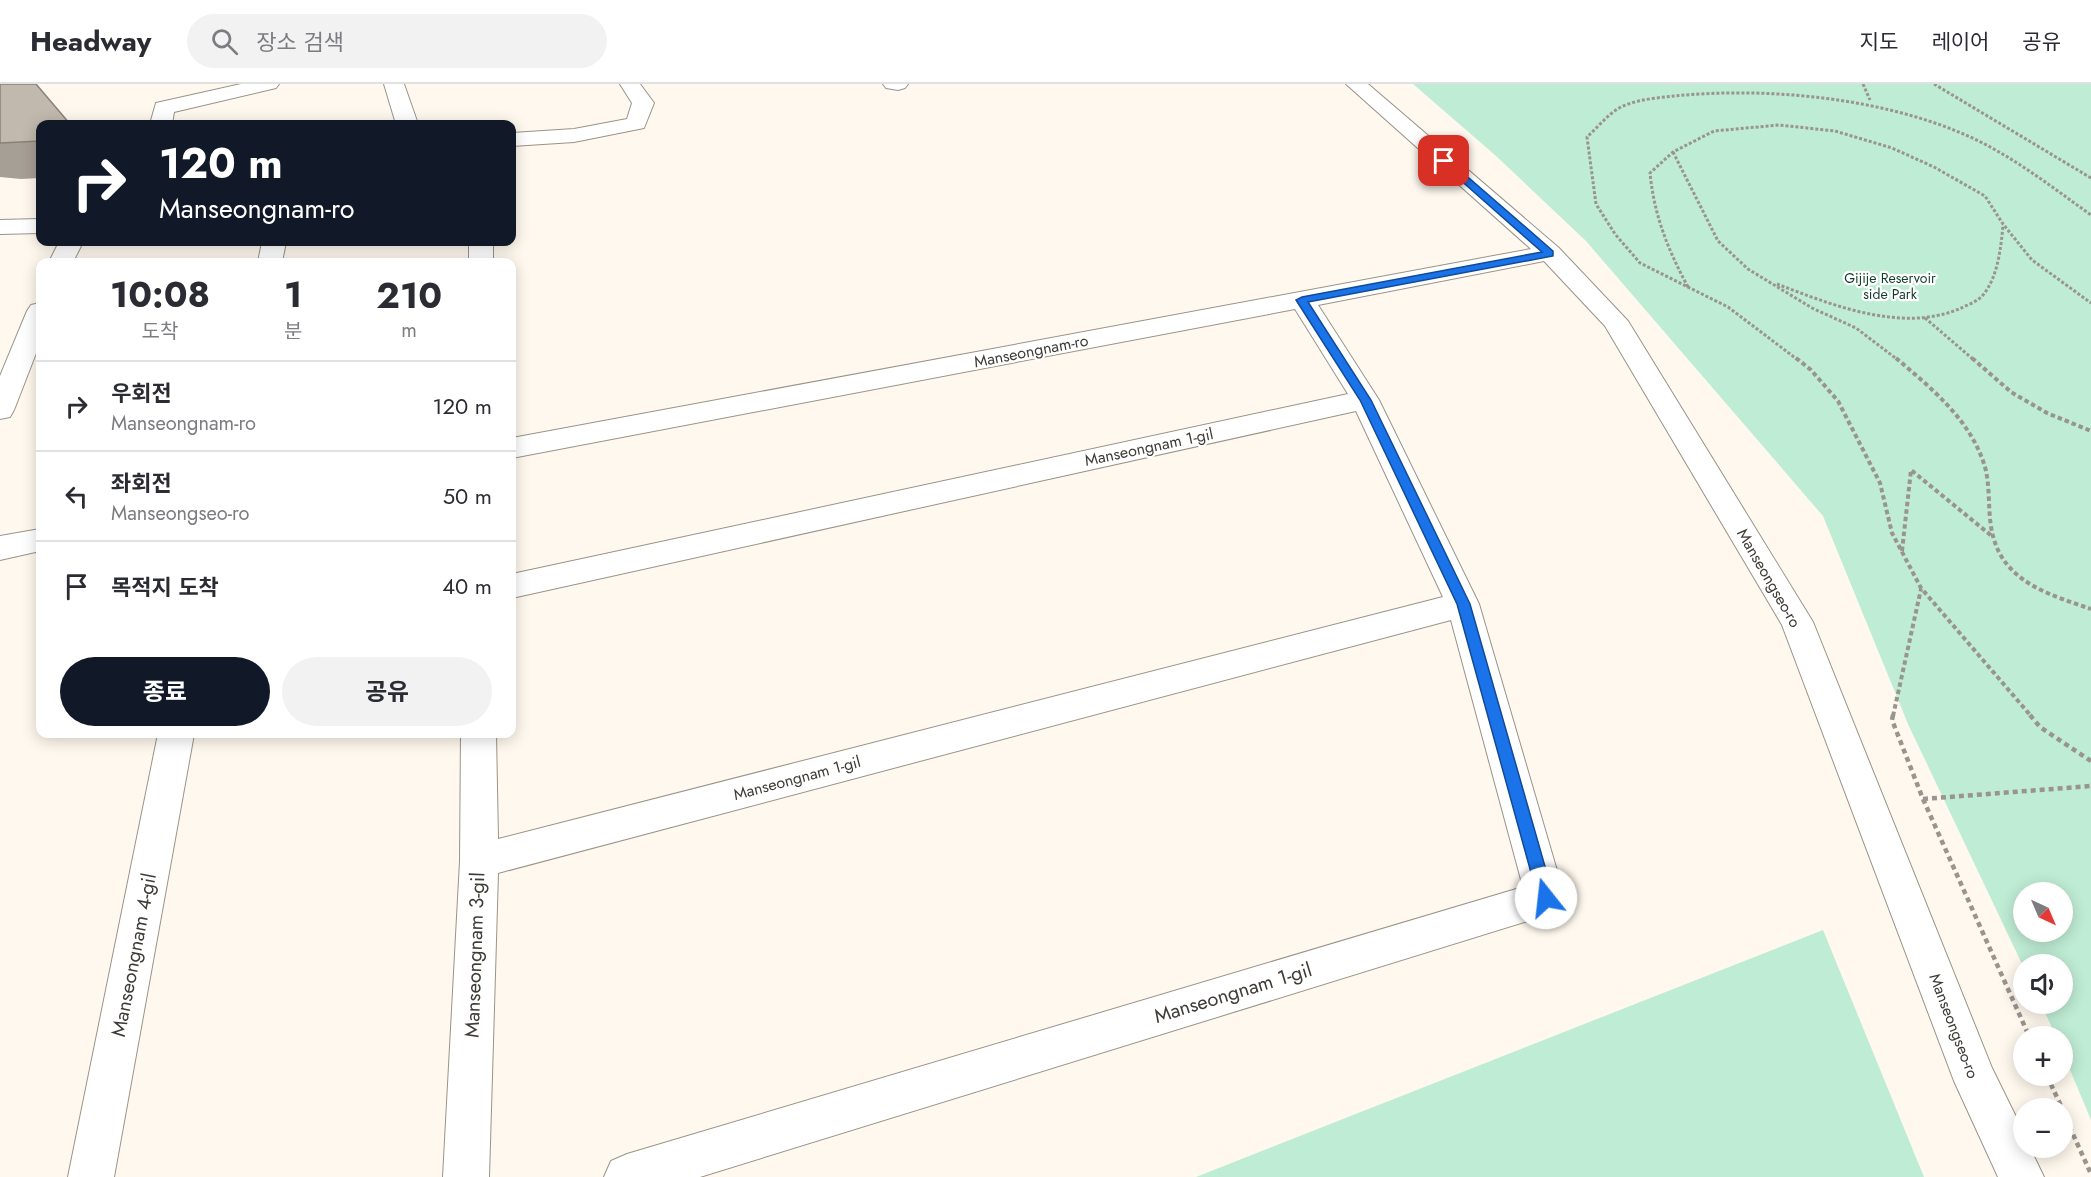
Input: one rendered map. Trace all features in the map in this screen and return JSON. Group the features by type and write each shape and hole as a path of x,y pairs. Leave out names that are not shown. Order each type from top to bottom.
{"street":[{"path":"162,120 164,108 269,84"},
{"path":"394,84 406,120"},
{"path":"516,140 541,140 601,133 636,123 643,103 630,84"},
{"path":"893,84 898,84"},
{"name":"Manseongseo-ro","path":"1356,84 1550,253 1615,321 1797,622 1976,1081 2021,1177"},
{"path":"0,227 36,226"},
{"name":"Manseongnam-ro","path":"516,447 1550,253"},
{"name":"Manseongnam 1-gil","path":"627,1177 1546,898 1463,604 1365,400 1302,300"},
{"path":"0,410 36,321"},
{"name":"Manseongnam 1-gil","path":"516,585 1365,400"},
{"path":"0,548 36,541"},
{"name":"Manseongnam 1-gil","path":"479,861 1463,604"},
{"name":"Manseongnam 4-gil","path":"91,1177 175,738"},
{"name":"Manseongnam 3-gil","path":"466,1177 479,861 478,738"}],"path":[{"path":"1863,84 1870,101"},
{"path":"1934,84 2091,178"},
{"path":"1693,89 1670,91 1618,109 1587,137 1596,204 1615,234 1640,263 1728,307 1811,369 1838,401 1880,483 1892,533 1921,588 2040,728 2091,761"},
{"path":"1841,95 1870,101 1945,126 1997,150 2091,215"},
{"path":"1688,288 1664,244 1652,203 1650,173 1673,152 1713,131 1779,125 1835,131 1892,148 1934,167 1985,196 2003,224 2032,260 2091,303"},
{"path":"1673,152 1718,241 1748,269 1812,308 1856,328 1897,359 1949,405 1970,434 1985,468 1994,537 2009,569 2038,590 2091,609"},
{"path":"1768,280 1832,305 1887,316 1924,317 1959,310 1982,296 2000,252 2003,224"},
{"path":"1924,317 2011,392 2047,413 2091,430"},
{"path":"1902,552 1911,470 1994,537"},
{"path":"1921,588 1892,720 1923,799 2025,1026"},
{"path":"1923,799 2091,786"},
{"path":"2073,1134 2091,1174"}],"green space":[{"name":"Gijije Reservoir side Park","path":"1413,84 2091,84 2091,1120 2073,1077 2073,1026 2051,1026 2046,1014 2073,1014 2073,954 2017,954 1908,724 1823,516 1586,241 1495,155"},
{"path":"1823,930 1924,1177 1196,1177"}],"building":[{"path":"0,84 36,84 67,120 36,120 36,141 0,143"}],"route":[{"path":"1444,161 1550,253 1302,300 1365,400 1463,604 1546,898"}]}
